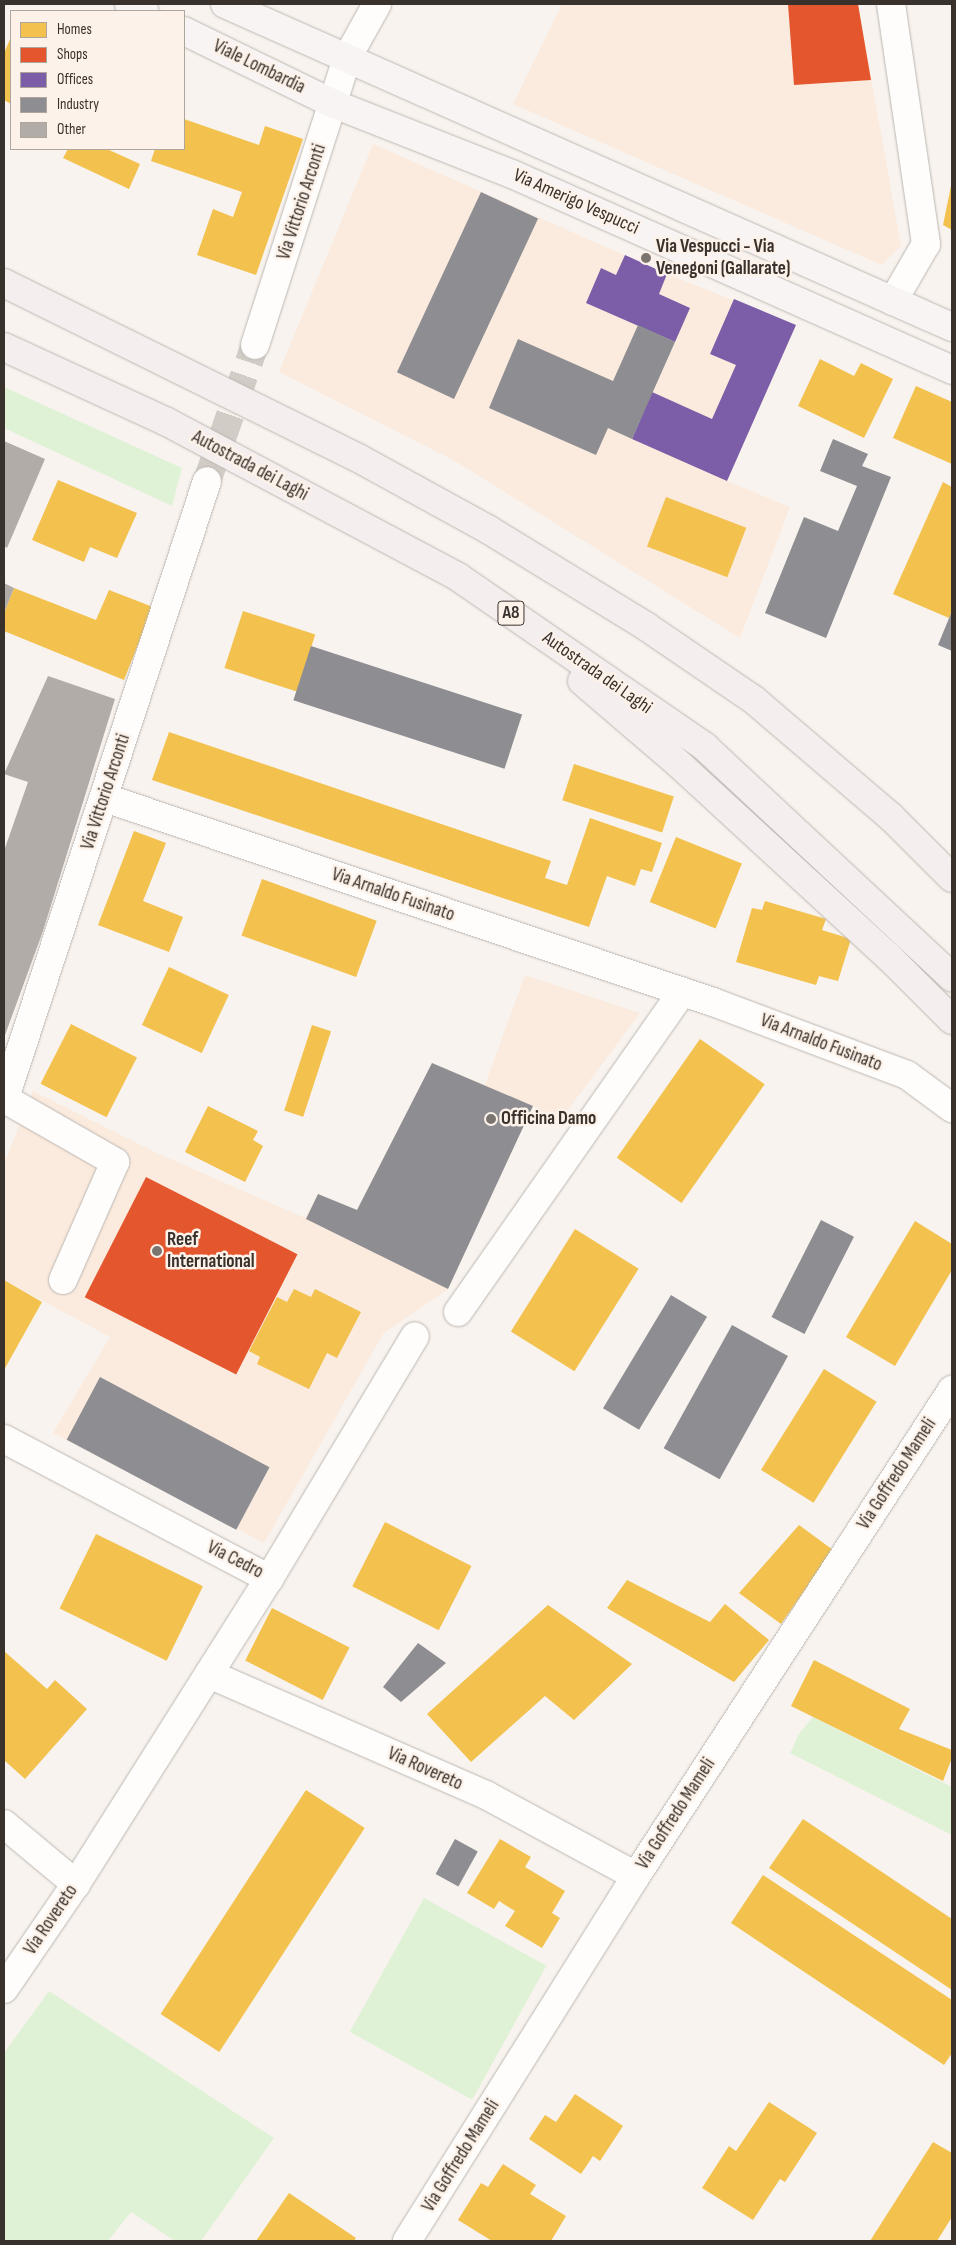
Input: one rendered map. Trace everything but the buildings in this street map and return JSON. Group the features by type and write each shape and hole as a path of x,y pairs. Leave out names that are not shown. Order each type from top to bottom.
{"highway":[{"path":"4,284 360,458 497,536 647,627 754,700 952,867"},
{"name":"Autostrada dei Laghi","path":"4,347 167,422 458,577 705,748 952,977"},
{"path":"458,577 681,766 890,957 952,1020"},
{"path":"891,817 952,878"}],"main road":[{"path":"129,4 142,10"},
{"path":"225,4 346,58"},
{"name":"Viale Lombardia","path":"185,31 334,104"},
{"name":"Via Amerigo Vespucci","path":"346,58 952,327"},
{"name":"Via Amerigo Vespucci","path":"334,104 512,174 952,370"}],"street":[{"name":"Via Vittorio Arconti","path":"255,345 334,104 346,58 377,4"},
{"path":"891,4 926,244 893,301"},
{"name":"Via Vittorio Arconti","path":"4,1100 105,798 207,481"},
{"name":"Via Arnaldo Fusinato","path":"105,798 682,992 907,1075 952,1108"},
{"path":"458,1312 682,992"},
{"path":"4,1100 116,1162 63,1280"},
{"name":"Via Cedro","path":"4,1439 269,1579 415,1336"},
{"name":"Via Goffredo Mameli","path":"407,2241 636,1876 952,1390"},
{"name":"Via Rovereto","path":"4,1989 76,1884 269,1579"},
{"name":"Via Rovereto","path":"209,1674 486,1795 636,1876"},
{"path":"4,1824 76,1884"}],"shaded area":[{"path":"562,4 858,4 901,246 882,265 513,104"},
{"path":"373,144 667,274 796,325 727,481 790,507 740,638 455,461 279,372"},
{"path":"525,975 640,1013 559,1122 533,1106 448,1289 383,1334 264,1543 53,1433 110,1337 4,1280 4,1164 33,1091 159,1154 305,1218 318,1194 357,1210 432,1063 485,1085"}],"green space":[{"path":"4,387 182,468 172,506 4,428"},
{"path":"813,1717 952,1787 952,1835 790,1753 799,1734"},
{"path":"424,1898 546,1966 472,2100 350,2032"},
{"path":"49,1991 274,2138 201,2241 175,2241 131,2212 108,2241 4,2241 4,2053"}],"tunnel":[{"path":"207,481 255,345"}],"place":[{"name":"Via Vespucci - Via Venegoni (Gallarate)","path":"646,258"},
{"name":"Officina Damo","path":"491,1119"},
{"name":"Reef International","path":"157,1251"}]}
